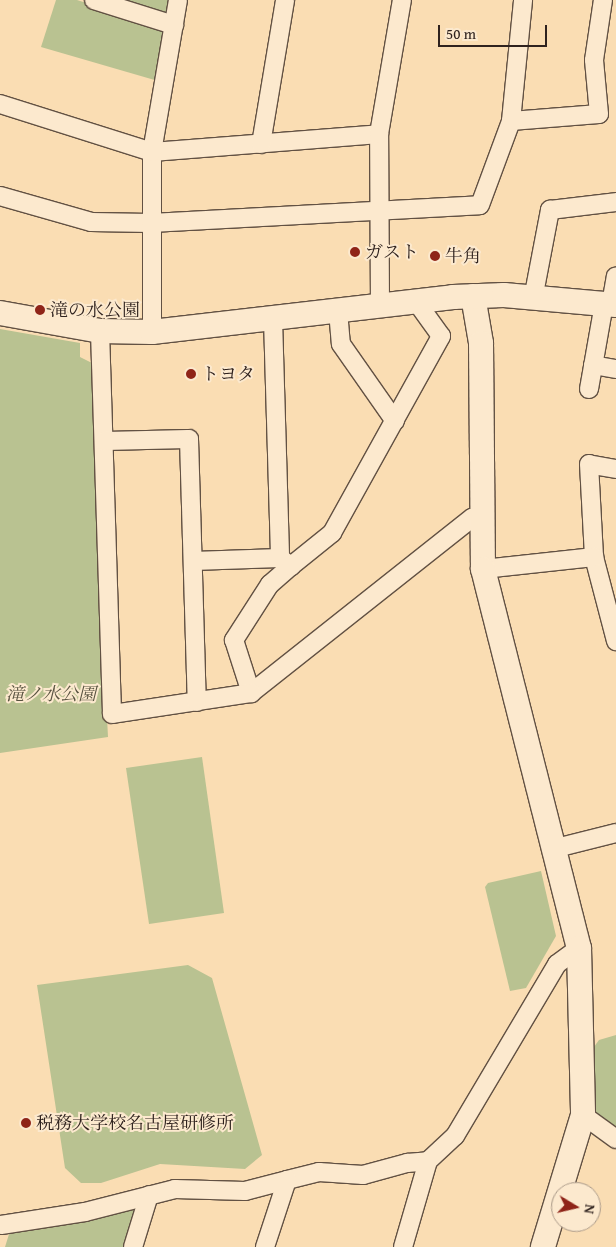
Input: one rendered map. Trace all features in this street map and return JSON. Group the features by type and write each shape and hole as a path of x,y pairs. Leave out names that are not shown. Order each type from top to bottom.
{"street":[{"path":"94,0 174,25"},
{"path":"152,332 152,152 178,0"},
{"path":"261,144 286,0"},
{"path":"380,306 379,134 402,0"},
{"path":"0,196 91,222 151,223 480,205 512,121 523,0"},
{"path":"512,121 599,114 594,60 603,0"},
{"path":"0,104 152,152 379,134"},
{"path":"533,299 550,210 616,202"},
{"path":"589,389 593,365 616,276"},
{"path":"473,296 481,343 481,516 483,569 556,848 579,948 583,1115 543,1247"},
{"path":"0,313 100,331 152,332 380,306 415,300 473,296 610,305"},
{"path":"251,693 234,640 285,562 332,532 441,336 415,300"},
{"path":"338,311 341,344 395,421"},
{"path":"273,318 285,562"},
{"path":"100,331 112,714 251,693 472,518 481,516"},
{"path":"593,365 616,370"},
{"path":"104,441 189,439 198,702"},
{"path":"616,469 589,464 594,557 616,641"},
{"path":"483,569 594,557"},
{"path":"193,561 285,562"},
{"path":"556,848 616,833"},
{"path":"403,1247 428,1161 456,1136 557,964 579,948"},
{"path":"583,1115 616,1139"},
{"path":"0,1226 68,1216 175,1189 245,1191 319,1172 362,1175 407,1163 428,1161"},
{"path":"265,1247 287,1180"},
{"path":"133,1247 149,1195"}],"green space":[{"path":"56,0 77,0 162,27 166,33 158,81 41,47"},
{"path":"111,0 173,0 171,12 163,17"},
{"name":"滝ノ水公園","path":"0,329 80,343 80,357 92,363 97,546 102,546 102,569 98,570 103,717 107,717 108,737 0,753"},
{"path":"202,757 224,913 149,924 126,768"},
{"path":"541,871 556,936 526,988 510,991 485,887 488,883"},
{"path":"188,965 212,978 262,1155 245,1169 160,1164 101,1183 81,1183 65,1168 37,985"},
{"path":"616,1035 616,1129 594,1112 591,1051 599,1040"},
{"path":"130,1205 140,1213 129,1247 5,1247 10,1231"}],"place":[{"name":"ガスト","path":"355,252"},
{"name":"牛角","path":"435,256"},
{"name":"滝の水公園","path":"40,310"},
{"name":"トヨタ","path":"191,374"},
{"name":"税務大学校名古屋研修所","path":"26,1123"}]}
